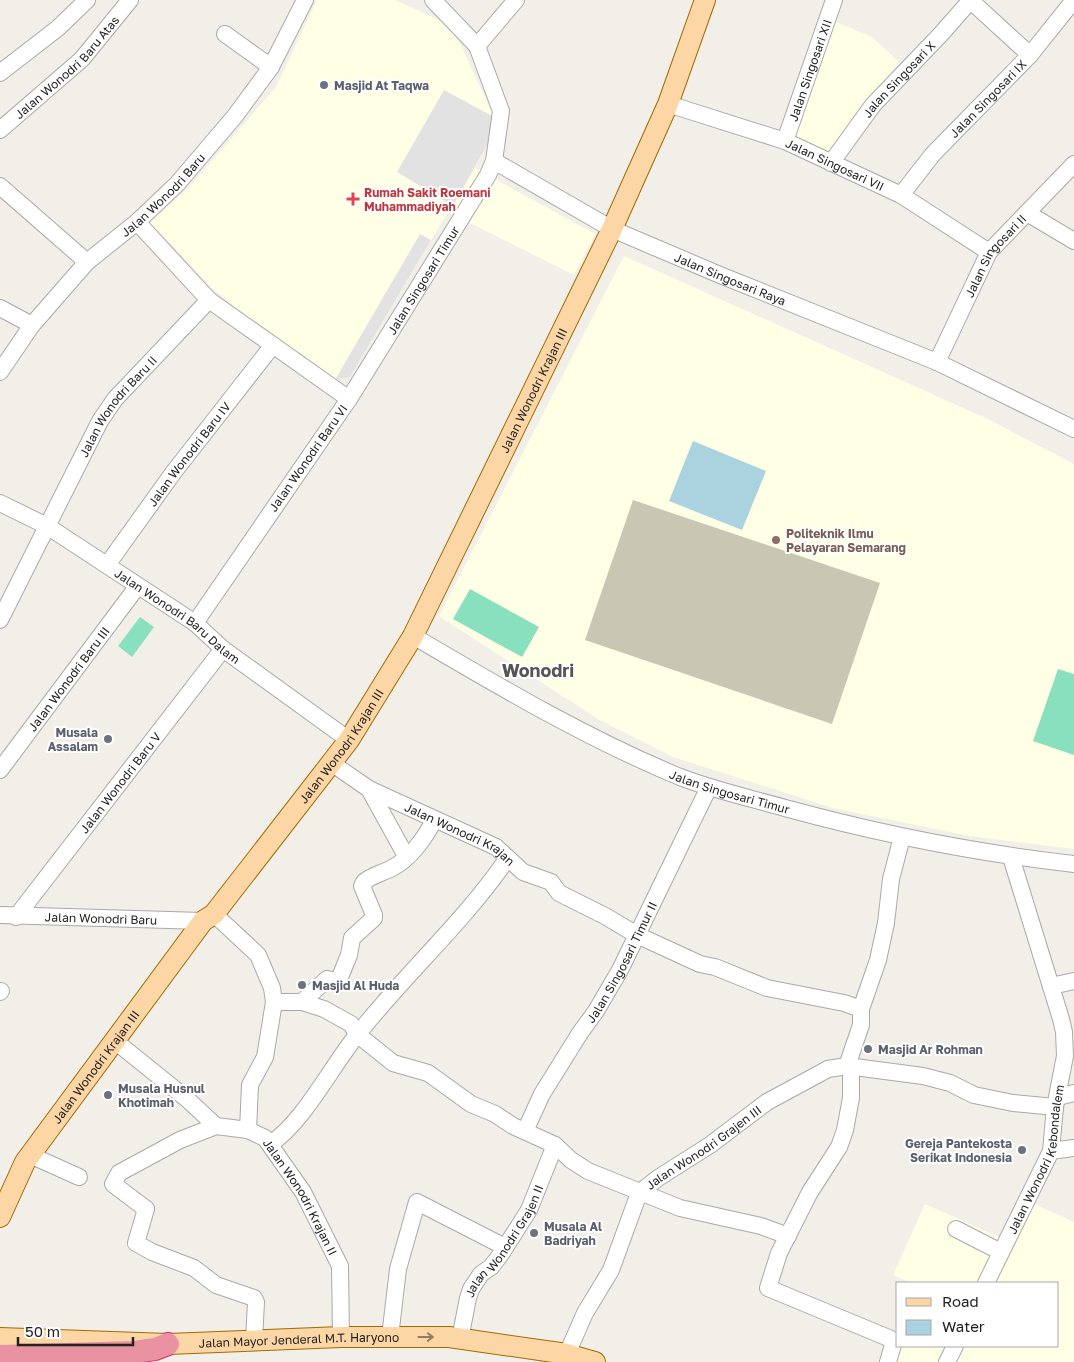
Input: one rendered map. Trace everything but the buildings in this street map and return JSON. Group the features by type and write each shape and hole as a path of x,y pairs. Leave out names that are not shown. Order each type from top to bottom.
{"highway":[{"path":"0,1356 135,1352 155,1349 168,1344"}],"main road":[{"path":"612,229 668,104 706,0"},
{"name":"Jalan Wonodri Krajan III","path":"0,1217 22,1168 30,1155 208,918 349,740 413,636 612,229"},
{"name":"Jalan Mayor Jenderal M.T. Haryono","path":"0,1338 168,1344 342,1337 460,1339 567,1354 595,1362"}],"street":[{"path":"0,73 58,28 87,0"},
{"name":"Jalan Wonodri Baru Atas","path":"0,130 82,59 130,0"},
{"name":"Jalan Wonodri Baru","path":"0,372 32,325 87,262 137,222 195,162 241,108 271,67 305,0"},
{"path":"433,0 477,46 516,0"},
{"name":"Jalan Singosari XII","path":"785,141 834,0"},
{"path":"970,0 1030,55"},
{"name":"Jalan Singosari X","path":"831,163 873,105 941,34 970,0"},
{"name":"Jalan Singosari IX","path":"901,195 933,154 1030,55 1074,0"},
{"path":"225,34 271,67"},
{"name":"Jalan Singosari Timur","path":"349,399 488,175 494,161 501,111 477,46"},
{"name":"Jalan Singosari VII","path":"668,104 785,141 901,195 989,252"},
{"name":"Jalan Singosari Raya","path":"494,161 612,229 720,275 937,362 1074,429"},
{"name":"Jalan Singosari II","path":"937,362 989,252 1074,164"},
{"path":"0,186 87,262"},
{"path":"1027,213 1074,241"},
{"name":"Jalan Wonodri Baru VI","path":"137,222 208,300 349,399 195,624"},
{"name":"Jalan Wonodri Baru II","path":"0,620 100,421 115,398 208,300"},
{"path":"0,308 32,325"},
{"name":"Jalan Wonodri Baru IV","path":"106,565 173,474 273,345"},
{"name":"Jalan Wonodri Baru Dalam","path":"0,503 47,526 195,624 223,649 349,740"},
{"name":"Jalan Wonodri Baru III","path":"0,770 138,588"},
{"name":"Jalan Singosari Timur","path":"413,636 566,724 680,777 709,787 848,825 902,837 1011,857 1074,864"},
{"name":"Jalan Wonodri Baru V","path":"8,916 223,649"},
{"name":"Jalan Wonodri Krajan","path":"330,762 369,789 496,847 523,872 551,882 559,894 672,952 767,988 844,1003 861,1009"},
{"name":"Jalan Singosari Timur II","path":"525,1131 542,1094 596,1011 637,935 709,787"},
{"path":"369,789 406,856"},
{"path":"302,1002 327,979 338,982 340,980 349,955 352,938 374,918 362,886 364,882 395,867 427,833 434,820"},
{"path":"888,1362 894,1345 890,1339 770,1290 768,1284 788,1236 810,1192 839,1147 846,1130 850,1098 849,1067 861,1025 861,1009 878,960 886,923 891,879 902,837"},
{"name":"Jalan Wonodri Kebondalem","path":"986,1282 1051,1152 1062,1099 1064,1032 1011,857"},
{"path":"270,1144 292,1126 357,1034 484,890 507,859"},
{"name":"Jalan Wonodri Baru","path":"8,916 208,918"},
{"name":"Jalan Wonodri Krajan II","path":"208,918 258,955 272,988 274,1002 265,1057 250,1085 248,1130 265,1138 303,1192 340,1266 342,1337"},
{"path":"1051,986 1074,981"},
{"path":"274,1002 302,1002 324,1009 351,1024 357,1034 393,1063 428,1074 471,1104 495,1114 513,1126 555,1145 570,1160 588,1171 680,1208 761,1226 788,1236"},
{"path":"114,1041 187,1098 216,1126"},
{"name":"Jalan Wonodri Grajen III","path":"567,1354 585,1313 611,1270 640,1193 658,1178 710,1146 767,1102 828,1069 849,1067 923,1076 950,1083 974,1095 1013,1103 1062,1099"},
{"path":"248,1130 216,1126 180,1140 119,1173 113,1184 146,1209 136,1243 152,1252 194,1268 216,1285 256,1299 254,1340"},
{"name":"Jalan Wonodri Grajen II","path":"460,1339 468,1298 472,1289 481,1274 491,1267 505,1248 529,1210 555,1145"},
{"path":"1051,1152 1074,1148"},
{"path":"30,1155 79,1177"},
{"path":"390,1337 398,1269 417,1202 505,1248"},
{"path":"956,1229 1001,1252"},
{"path":"947,1362 954,1347"}],"shaded area":[{"name":"Rumah Sakit Roemani Muhammadiyah","path":"317,0 395,0 452,26 494,117 487,145 475,168 595,234 574,275 448,212 350,377 335,380 265,332 211,287 150,222 189,187 276,87"},
{"path":"832,20 872,37 899,62 834,157 789,138"},
{"path":"444,90 494,117 487,145 453,206 397,172"},
{"path":"420,234 431,240 350,377 335,380"},
{"name":"Politeknik Ilmu Pelayaran Semarang","path":"624,256 988,419 1074,464 1074,849 969,836 833,808 673,757 598,719 439,616"},
{"path":"633,500 880,583 832,724 585,640"},
{"path":"1021,1198 1074,1222 1074,1362 891,1362 898,1347 1059,1347 1059,1282 910,1282 893,1275 925,1204 1001,1238"}],"green space":[{"path":"470,589 539,627 522,657 453,619"},
{"path":"140,617 154,627 132,657 118,646"},
{"path":"1058,669 1074,674 1074,755 1033,741"}],"water":[{"path":"693,441 766,471 742,530 669,501"}],"place":[{"name":"Masjid At Taqwa","path":"324,85"},
{"name":"Rumah Sakit Roemani Muhammadiyah","path":"353,199"},
{"name":"Politeknik Ilmu Pelayaran Semarang","path":"776,540"},
{"name":"Musala Assalam","path":"108,739"},
{"name":"Masjid Al Huda","path":"302,985"},
{"name":"Masjid Ar Rohman","path":"868,1049"},
{"name":"Musala Husnul Khotimah","path":"108,1095"},
{"name":"Gereja Pantekosta Serikat Indonesia","path":"1022,1150"},
{"name":"Musala Al Badriyah","path":"534,1233"}],"district":[{"name":"Wonodri","path":"538,670"}]}
